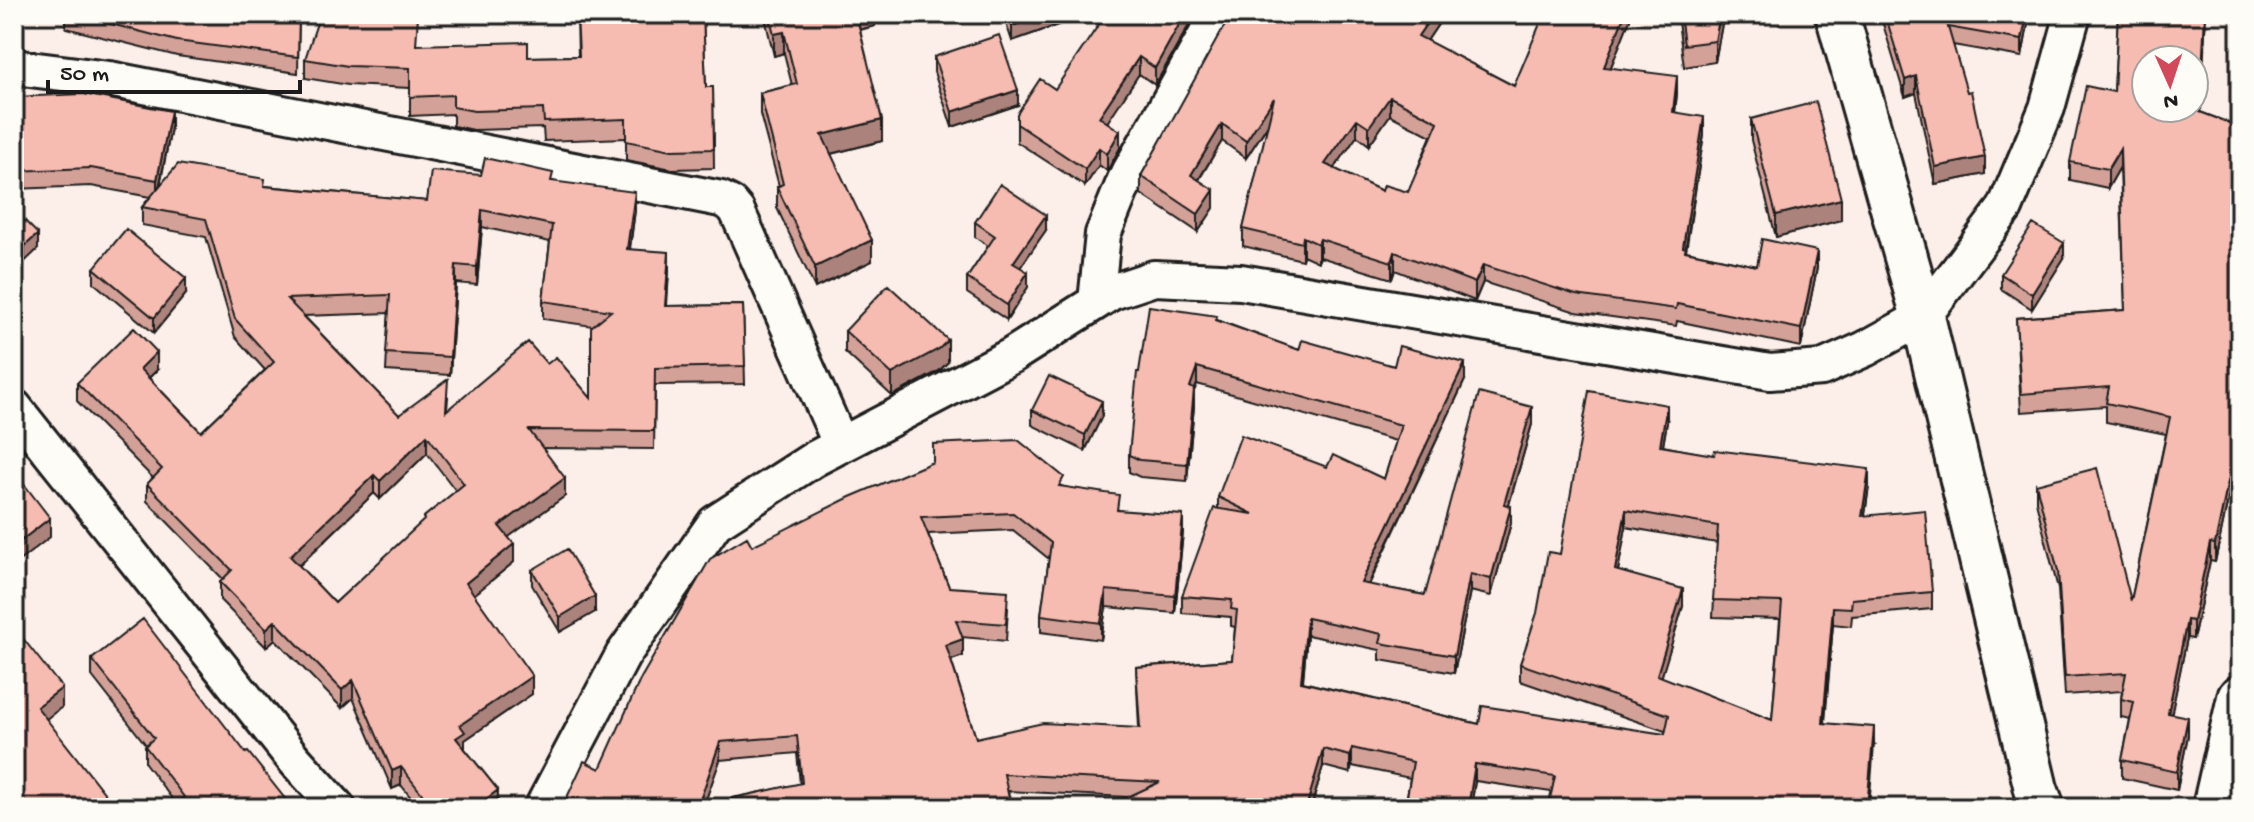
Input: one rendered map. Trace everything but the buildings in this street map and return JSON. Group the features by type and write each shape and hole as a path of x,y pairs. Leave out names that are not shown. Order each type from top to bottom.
{"main road":[{"path":"2213,804 2240,698"}],"street":[{"path":"1096,302 1103,234 1125,180 1218,14"},
{"path":"1837,14 1923,317 2046,802"},
{"path":"542,808 623,655 715,523 814,459 1011,356 1112,292 1154,278 1241,282 1770,372 1822,368 1865,349 1923,317 2005,208 2047,108 2073,14"},
{"path":"14,67 109,79 721,199 737,211 841,445"},
{"path":"14,407 293,758 338,808"}]}
